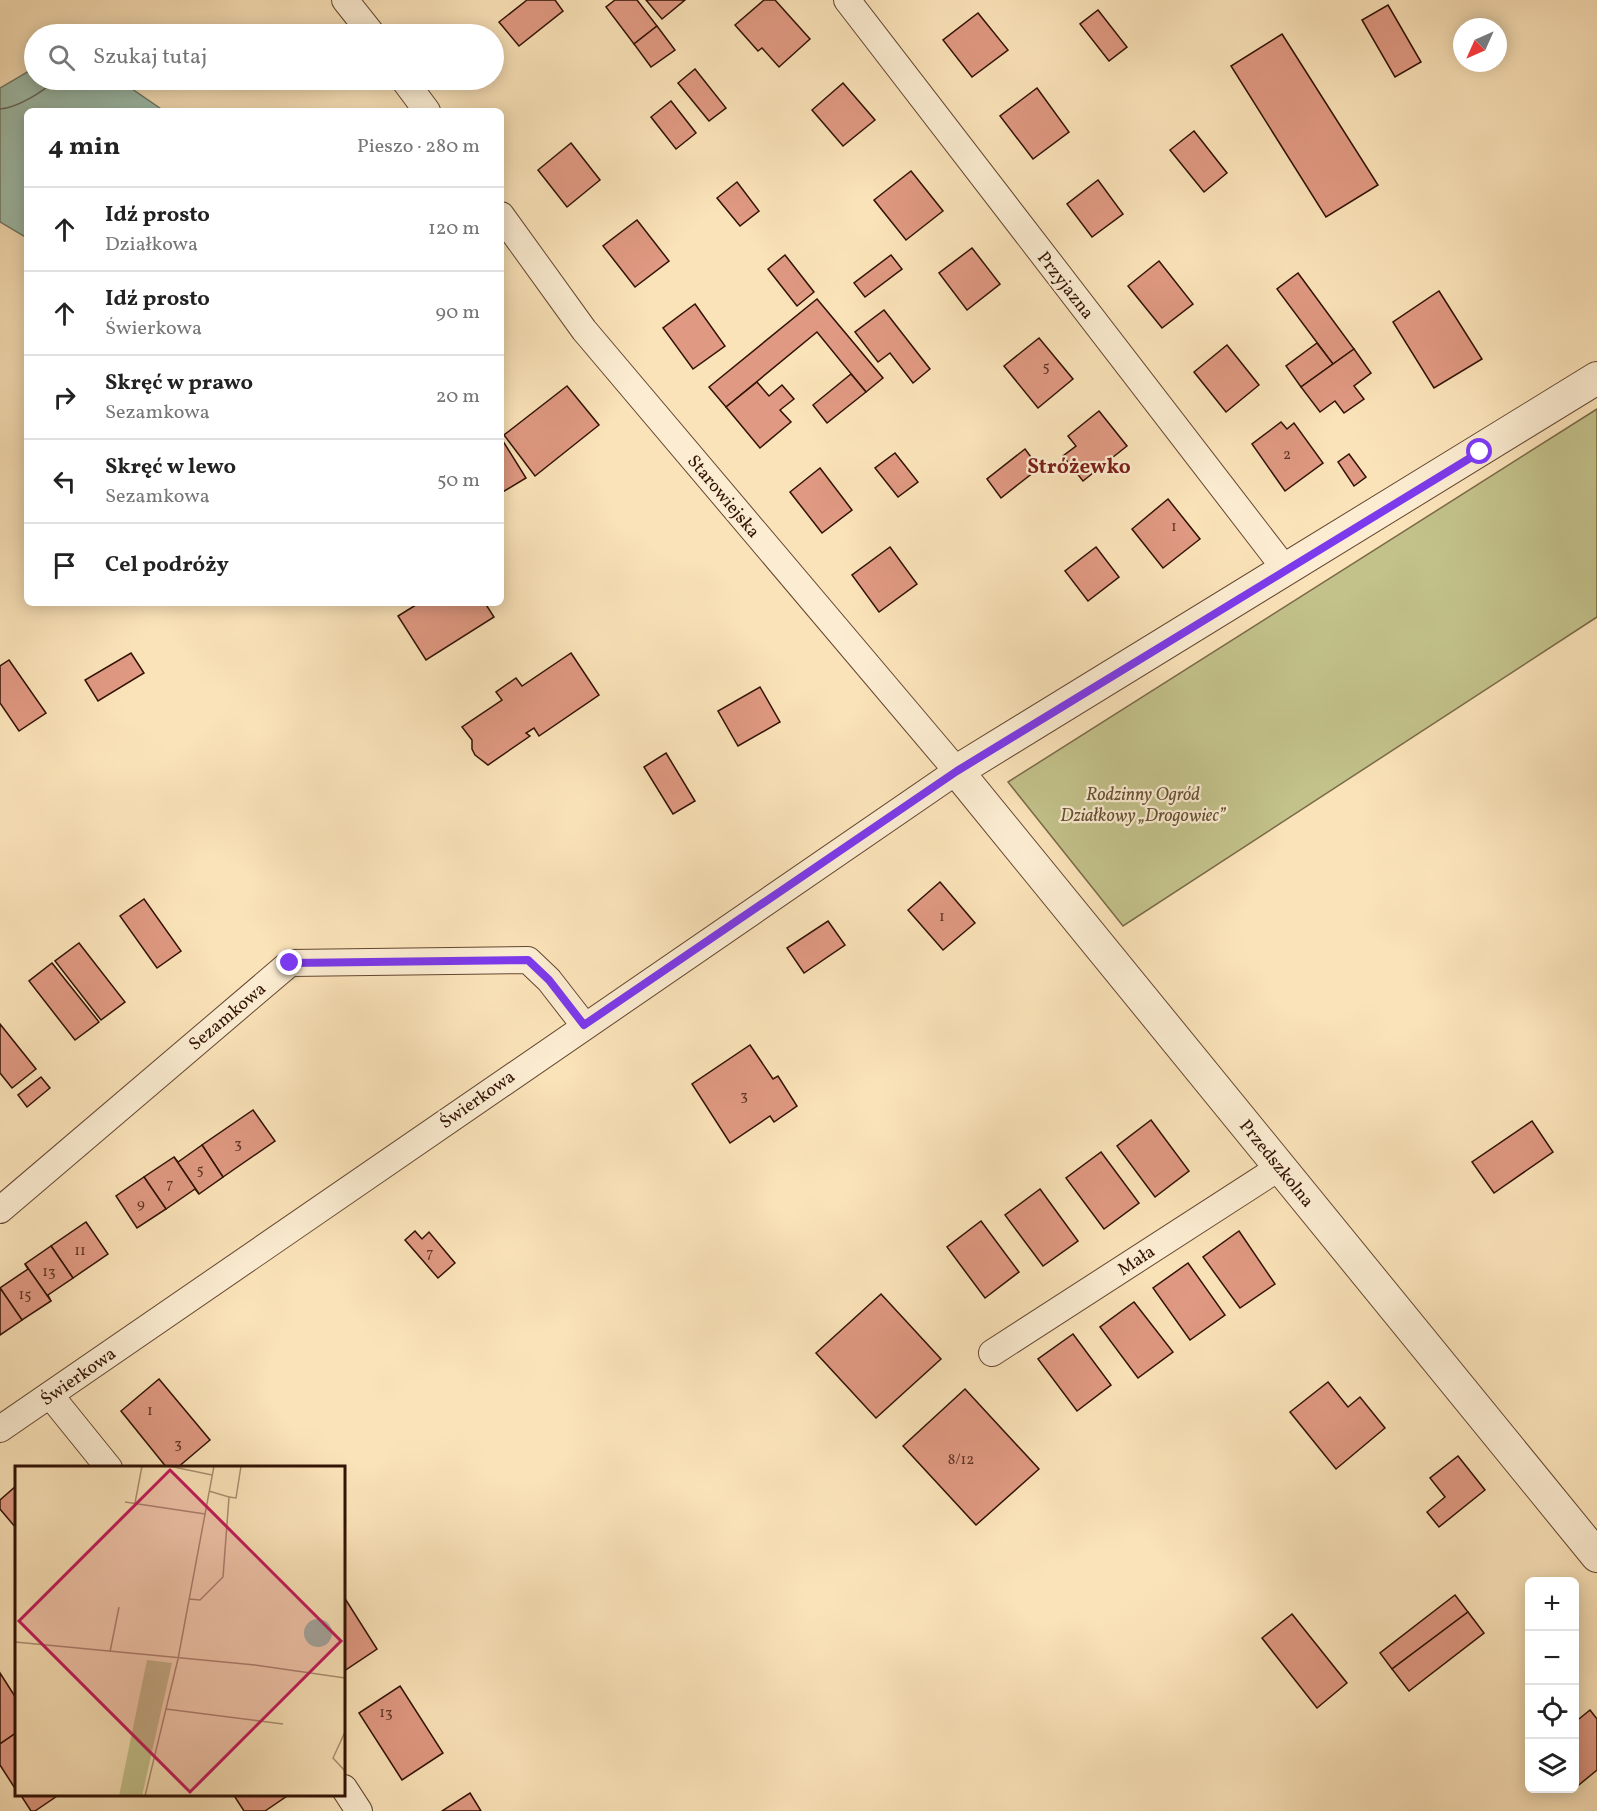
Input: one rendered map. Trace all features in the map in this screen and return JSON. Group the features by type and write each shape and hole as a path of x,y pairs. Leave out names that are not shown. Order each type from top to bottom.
{"street":[{"path":"345,0 364,24"},
{"name":"Przyjazna","path":"847,0 1286,570"},
{"path":"411,90 425,108"},
{"name":"Starowiejska","path":"504,218 584,330 957,771"},
{"path":"957,771 1597,378"},
{"name":"Świerkowa","path":"0,1430 584,1025 957,771"},
{"name":"Przedszkolna","path":"957,771 1597,1556"},
{"name":"Sezamkowa","path":"0,1210 290,963 528,960 549,980 584,1025"},
{"name":"Mała","path":"992,1353 1280,1167"},
{"path":"50,1395 108,1466"},
{"path":"345,1790 359,1811"}],"green space":[{"name":"Rodzinny Ogród Działkowy „Drogowiec”","path":"1597,409 1597,617 1123,926 1008,782"}],"water":[{"path":"24,74 24,90 134,90 160,108 24,108 24,236 0,222 0,88"}],"building":[{"path":"527,0 555,0 563,11 519,46 504,28 504,24 499,22"},
{"path":"615,0 637,0 657,26 634,44 606,7"},
{"path":"646,0 685,0 662,19"},
{"path":"764,0 775,0 810,39 779,67 762,48 758,51 735,25"},
{"path":"1388,5 1421,62 1395,77 1362,20"},
{"path":"1098,10 1127,47 1109,61 1080,24"},
{"path":"978,13 1008,50 972,77 943,40"},
{"path":"657,26 675,50 651,67 634,44"},
{"path":"1282,34 1378,185 1326,217 1231,66"},
{"path":"695,69 726,108 709,121 678,83"},
{"path":"843,83 875,120 843,146 812,110"},
{"path":"1037,88 1069,132 1033,159 1000,116"},
{"path":"671,101 696,133 676,149 651,117"},
{"path":"1194,131 1227,173 1204,192 1170,150"},
{"path":"571,143 600,180 567,207 538,170"},
{"path":"911,171 943,211 906,240 874,200"},
{"path":"1098,180 1123,214 1092,237 1067,204"},
{"path":"737,182 759,211 740,226 717,198"},
{"path":"637,220 669,261 635,287 603,246"},
{"path":"972,248 1000,284 967,310 939,273"},
{"path":"785,255 814,292 797,306 768,269"},
{"path":"891,255 902,269 865,297 854,283"},
{"path":"1159,261 1193,304 1162,328 1128,286"},
{"path":"1298,273 1354,349 1333,364 1277,289"},
{"path":"1439,291 1482,359 1434,388 1393,322"},
{"path":"817,299 883,378 866,392 817,332 726,407 709,387"},
{"path":"695,304 725,346 693,369 663,328"},
{"path":"884,310 930,369 913,383 890,353 878,362 855,332"},
{"path":"1039,338 1073,379 1038,408 1004,366"},
{"path":"1317,343 1333,364 1301,387 1286,366"},
{"path":"1227,345 1259,385 1226,412 1194,372"},
{"path":"1354,349 1371,373 1354,386 1364,399 1344,413 1335,401 1320,412 1301,387"},
{"path":"851,374 866,392 827,423 813,405"},
{"path":"757,382 769,396 782,385 794,399 780,410 791,422 760,448 726,407"},
{"path":"567,386 599,425 535,476 504,435"},
{"path":"1099,411 1127,446 1083,481 1063,456 1076,446 1068,436"},
{"path":"1281,422 1287,429 1294,423 1323,463 1285,491 1252,444"},
{"path":"504,443 526,478 504,491"},
{"path":"1025,449 1039,468 1001,498 987,479"},
{"path":"895,453 918,482 898,497 875,468"},
{"path":"1349,454 1366,477 1354,486 1338,462"},
{"path":"820,468 852,510 822,533 790,492"},
{"path":"1168,499 1200,539 1163,568 1132,529"},
{"path":"890,547 917,584 879,612 852,575"},
{"path":"1096,547 1119,577 1088,601 1065,571"},
{"path":"414,606 487,606 494,617 426,660 398,616"},
{"path":"131,653 144,673 98,701 85,680"},
{"path":"571,653 599,695 539,736 534,728 526,733 530,736 488,765 475,755 472,740 462,727 502,700 496,692 516,678 522,686"},
{"path":"9,660 46,713 19,731 0,703 0,666"},
{"path":"760,687 780,722 738,746 718,711"},
{"path":"666,753 695,801 673,814 644,767"},
{"path":"940,882 975,923 943,950 908,910"},
{"path":"144,899 181,951 157,968 120,916"},
{"path":"828,921 845,945 804,973 787,948"},
{"path":"79,943 125,1002 101,1020 55,961"},
{"path":"52,963 99,1022 75,1040 29,981"},
{"path":"0,1024 36,1069 12,1088 0,1073"},
{"path":"750,1045 773,1079 778,1076 797,1106 774,1122 770,1116 730,1143 692,1084"},
{"path":"41,1077 50,1088 27,1107 18,1095"},
{"path":"253,1110 275,1141 223,1177 202,1145"},
{"path":"1151,1120 1189,1171 1155,1197 1117,1146"},
{"path":"1532,1121 1553,1152 1494,1193 1472,1162"},
{"path":"202,1145 223,1177 199,1194 174,1157 178,1162"},
{"path":"1101,1152 1139,1203 1104,1229 1066,1178"},
{"path":"174,1157 199,1194 195,1189 166,1209 144,1177"},
{"path":"144,1177 166,1209 137,1228 116,1196"},
{"path":"1040,1189 1078,1241 1043,1266 1005,1215"},
{"path":"981,1221 1019,1272 985,1298 947,1247"},
{"path":"86,1222 108,1254 73,1278 51,1246"},
{"path":"415,1231 422,1239 429,1232 455,1263 438,1278 405,1240"},
{"path":"1239,1231 1275,1284 1240,1308 1203,1257"},
{"path":"51,1246 73,1278 48,1295 51,1301 25,1264"},
{"path":"1188,1263 1225,1315 1190,1340 1153,1288"},
{"path":"25,1264 51,1301 22,1320 0,1288 28,1269"},
{"path":"0,1288 22,1320 0,1335"},
{"path":"881,1294 941,1359 876,1418 816,1353"},
{"path":"1134,1302 1173,1352 1138,1378 1100,1327"},
{"path":"1073,1334 1111,1385 1077,1411 1038,1359"},
{"path":"159,1379 210,1440 179,1466 165,1466 121,1411"},
{"path":"1328,1382 1348,1407 1360,1397 1385,1428 1336,1469 1290,1412"},
{"path":"965,1389 1039,1469 976,1525 903,1446"},
{"path":"1458,1456 1485,1490 1439,1527 1427,1512 1445,1497 1430,1478"},
{"path":"15,1487 15,1527 0,1509 0,1500"},
{"path":"1455,1595 1468,1612 1392,1669 1380,1653"},
{"path":"345,1599 377,1649 345,1670"},
{"path":"1468,1612 1484,1633 1409,1691 1392,1669"},
{"path":"1292,1614 1347,1683 1317,1708 1262,1638"},
{"path":"0,1673 15,1696 15,1734 0,1744"},
{"path":"400,1686 443,1753 402,1780 359,1713"},
{"path":"1590,1710 1597,1719 1597,1770 1579,1785 1579,1739 1579,1719"},
{"path":"15,1734 15,1788 0,1765 0,1744"},
{"path":"470,1793 481,1811 442,1811"},
{"path":"21,1796 57,1796 35,1811 31,1811"},
{"path":"234,1796 287,1796 265,1811 244,1811"}],"district":[{"name":"Stróżewko","path":"1079,466"}],"route":[{"path":"290,963 528,960 549,980 584,1025 957,771 1480,452"}]}
